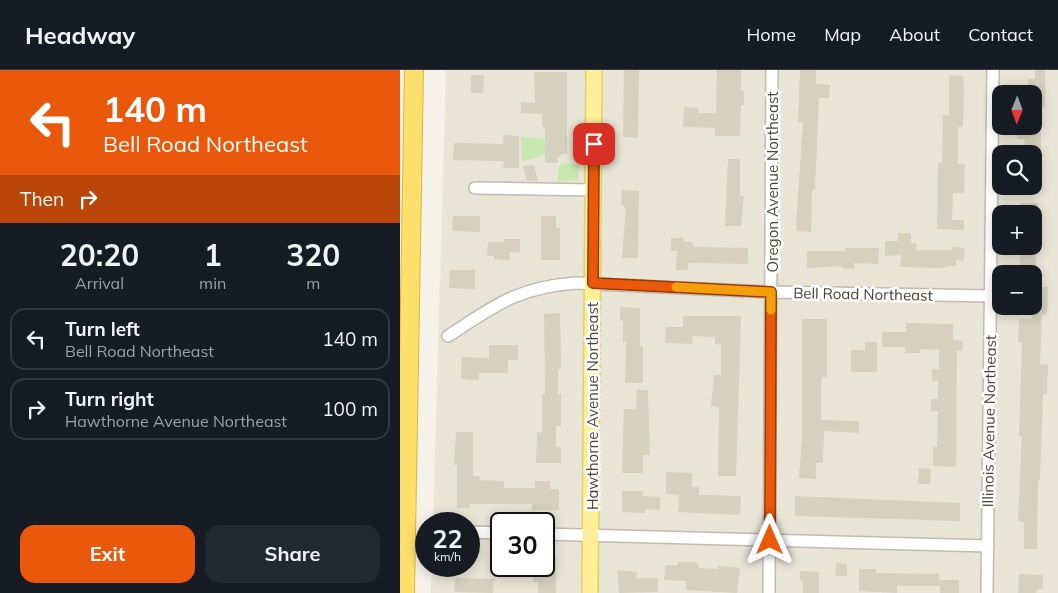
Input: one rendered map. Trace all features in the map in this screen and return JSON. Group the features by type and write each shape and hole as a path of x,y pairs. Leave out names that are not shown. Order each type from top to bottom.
{"highway":[{"path":"405,593 414,70"}],"main road":[{"name":"Hawthorne Avenue Northeast","path":"590,593 594,70"}],"street":[{"name":"Oregon Avenue Northeast","path":"770,593 772,70"},
{"name":"Illinois Avenue Northeast","path":"987,593 993,70"},
{"path":"475,188 593,190"},
{"name":"Bell Road Northeast","path":"448,336 496,304 522,293 546,286 593,283 771,292 991,296"},
{"path":"555,534 988,546"}],"shaded area":[{"path":"446,70 1058,70 1058,593 431,593 432,577 480,577 480,512 433,512"}],"green space":[{"path":"521,137 541,138 545,141 545,155 522,162"},
{"path":"562,163 580,164 577,180 558,181 558,168"}],"building":[{"path":"624,70 639,70 638,138 623,137"},
{"path":"717,70 741,70 741,90 744,90 744,105 741,105 740,136 715,136 715,128 683,127 684,107 698,108 698,113 716,113"},
{"path":"800,70 816,70 816,84 830,85 829,98 819,98 815,190 812,190 811,232 797,231 796,224 803,122 798,122"},
{"path":"1035,70 1045,70 1045,108 1042,108 1042,85 1028,85 1028,79 1035,79"},
{"path":"534,72 567,72 567,154 561,154 558,157 557,163 545,163 545,127 542,127 542,114 521,113 521,102 535,103"},
{"path":"471,75 484,75 483,93 471,93"},
{"path":"949,75 963,76 963,127 958,127 958,164 965,164 964,193 953,193 952,220 964,220 964,230 937,229 938,163 942,163 943,115 949,115"},
{"path":"504,135 519,136 519,168 503,168 504,161 453,160 454,143 503,144"},
{"path":"1017,135 1041,135 1041,145 1024,145 1025,139 1017,139"},
{"path":"728,159 740,159 740,196 744,196 741,226 725,226"},
{"path":"534,165 538,181 527,181 523,166"},
{"path":"622,190 639,191 638,258 622,258 626,208 621,204"},
{"path":"1021,203 1038,203 1038,205 1021,205"},
{"path":"453,216 480,216 480,232 452,231"},
{"path":"541,216 556,216 556,228 560,228 560,260 541,260"},
{"path":"898,233 911,233 911,243 916,243 917,250 952,250 952,247 965,248 964,261 956,260 956,265 942,268 900,267 901,255 885,256 885,241 898,241"},
{"path":"671,238 683,238 683,241 693,242 693,247 748,248 748,264 688,263 688,270 676,270 677,251 671,251"},
{"path":"504,239 520,239 520,253 510,252 510,260 494,259 494,256 487,256 488,242 504,242"},
{"path":"845,248 879,248 878,264 854,263 854,269 842,268 842,266 807,268 807,251 845,251"},
{"path":"1020,255 1036,255 1036,265 1020,265"},
{"path":"450,270 475,270 475,289 449,288"},
{"path":"1042,287 1048,287 1047,315 1042,314"},
{"path":"620,307 640,308 640,346 643,346 643,383 625,383 626,342 623,342 623,321 620,320"},
{"path":"560,313 561,369 558,369 558,394 561,394 561,426 556,426 556,447 561,447 561,463 536,463 537,432 542,433 542,394 545,394 544,314"},
{"path":"1032,315 1042,315 1040,364 1048,365 1047,394 1043,394 1040,480 1038,480 1037,549 1024,549 1024,522 1018,521 1022,436 1019,436 1022,343 1018,342 1019,319 1032,319"},
{"path":"683,316 741,316 736,476 718,476 719,407 711,406 714,375 721,375 721,345 715,344 715,337 693,336 692,344 665,343 666,327 683,327"},
{"path":"802,319 827,319 827,377 822,377 821,420 859,421 859,433 824,431 823,463 816,463 816,479 799,478 802,436"},
{"path":"906,323 953,324 953,340 963,341 962,351 957,351 956,467 933,466 933,447 937,447 938,411 931,411 931,399 938,399 938,381 932,381 932,369 939,369 939,350 920,349 920,353 905,353 905,347 882,347 882,332 906,332"},
{"path":"865,342 877,342 877,372 851,372 851,350 865,350"},
{"path":"489,345 518,345 518,360 508,360 508,373 479,373 479,380 461,379 462,357 489,358"},
{"path":"637,390 648,390 650,455 643,455 643,473 622,473 624,409 636,409"},
{"path":"456,432 473,432 473,476 480,476 480,480 504,481 504,488 535,488 535,481 550,481 550,489 559,489 559,510 532,510 532,504 470,504 470,508 457,508 457,465 454,465"},
{"path":"919,468 931,469 930,484 918,484"},
{"path":"666,472 692,473 692,487 699,487 699,495 741,496 740,515 678,512 679,495 666,494"},
{"path":"622,491 643,491 643,496 660,497 660,510 645,509 645,513 622,512"},
{"path":"795,496 960,503 960,521 795,516"},
{"path":"556,556 556,593 538,593 538,582 533,582 533,577 555,577"},
{"path":"678,562 697,562 699,568 718,569 718,566 740,568 737,593 686,590 686,581 664,580 665,565 678,565"},
{"path":"836,563 847,564 847,576 835,576"},
{"path":"859,569 876,569 876,573 939,574 940,586 897,586 897,593 859,591"},
{"path":"617,570 637,572 636,578 658,578 658,592 619,593"},
{"path":"800,571 819,572 819,593 803,593 803,581 800,580"},
{"path":"1019,574 1043,575 1043,589 1037,589 1036,593 1018,593"},
{"path":"455,578 494,579 493,593 454,592"},
{"path":"940,580 959,580 959,593 940,593"}],"slow traffic":[{"path":"676,287 771,292 771,310"}],"route":[{"path":"594,144 593,283 771,292 770,540"}]}
